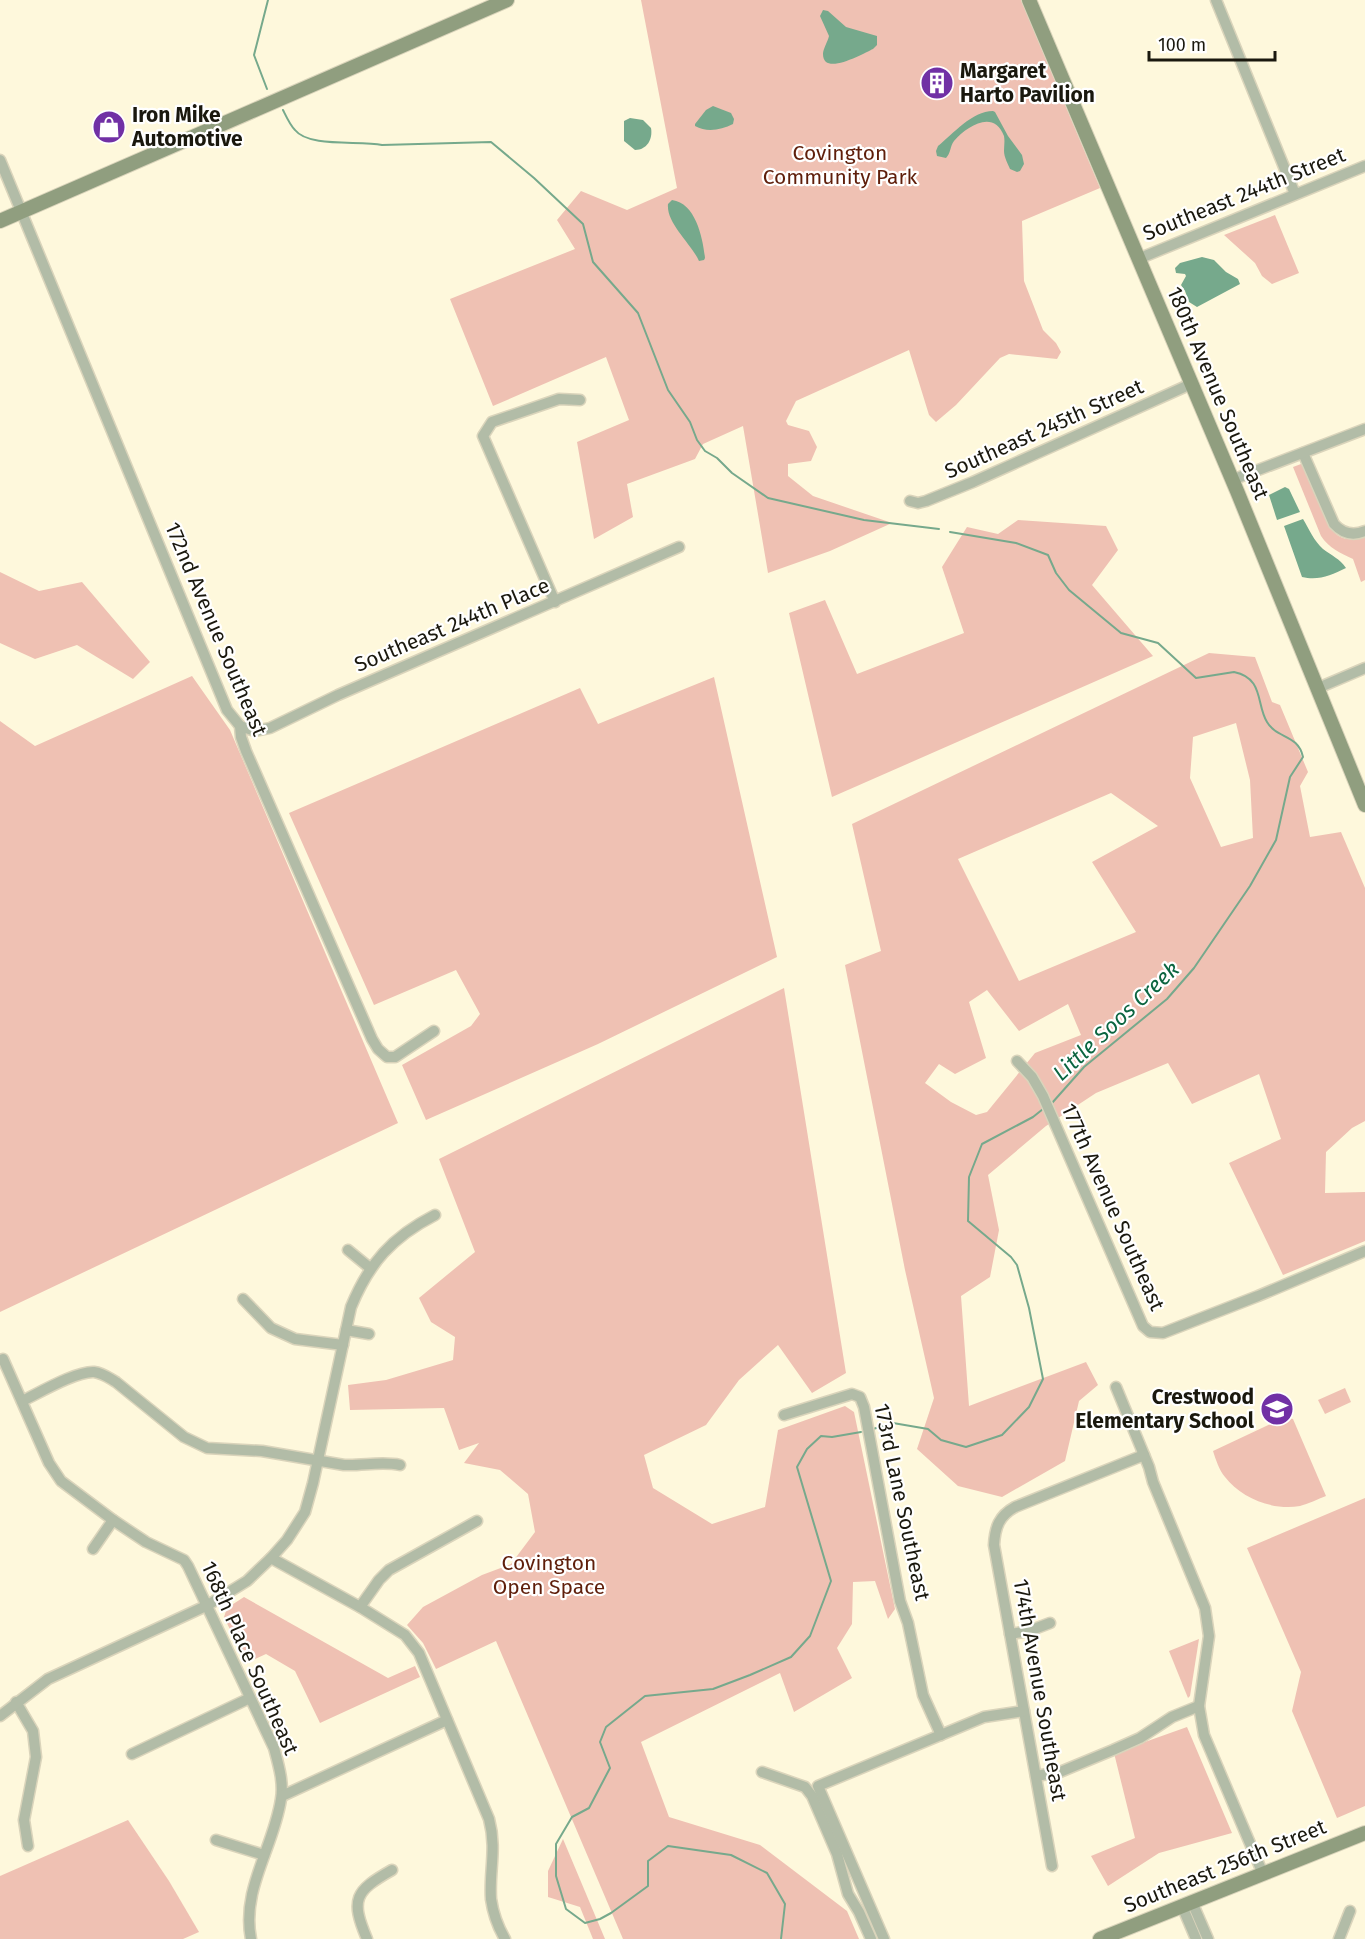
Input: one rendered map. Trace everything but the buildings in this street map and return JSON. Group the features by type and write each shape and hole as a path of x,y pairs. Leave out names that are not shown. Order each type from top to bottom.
{"street":[{"path":"0,221 507,0"},
{"name":"180th Avenue Southeast","path":"1029,0 1232,480 1365,804"},
{"path":"1216,0 1295,194"},
{"name":"172nd Avenue Southeast","path":"0,160 227,710 240,726 246,751 378,1049 387,1057 395,1057 434,1031"},
{"name":"Southeast 244th Street","path":"1138,259 1365,166"},
{"name":"Southeast 245th Street","path":"910,501 918,503 926,501 973,482 1191,384"},
{"path":"555,602 483,436 492,422 559,399 580,400"},
{"path":"1232,480 1365,429"},
{"path":"1303,453 1334,525 1343,532 1357,534 1365,531"},
{"name":"Southeast 244th Place","path":"240,726 255,731 270,728 679,547"},
{"path":"1318,687 1365,668"},
{"name":"177th Avenue Southeast","path":"1017,1061 1032,1077 1043,1096 1143,1326 1150,1332 1163,1333 1365,1251"},
{"path":"0,1716 48,1679 208,1605 247,1581 287,1540 305,1512 351,1307 360,1285 370,1268 398,1237 435,1215"},
{"path":"348,1250 370,1268"},
{"path":"243,1299 271,1328 295,1339 343,1345"},
{"path":"346,1330 369,1334"},
{"name":"168th Place Southeast","path":"3,1359 45,1455 61,1481 146,1542 184,1560 208,1605 274,1748 282,1796 252,1890 248,1927 251,1939"},
{"path":"22,1401 81,1373 96,1372 116,1382 184,1437 207,1448 262,1451 344,1465 386,1462 400,1465"},
{"path":"1116,1387 1205,1608 1209,1635 1199,1706 1204,1735 1263,1874"},
{"name":"173rd Lane Southeast","path":"784,1415 852,1394 860,1397 877,1470 900,1600 908,1623 923,1695 941,1735"},
{"name":"174th Avenue Southeast","path":"1052,1866 994,1545 995,1531 1005,1512 1143,1455"},
{"path":"93,1549 113,1520"},
{"path":"360,1607 389,1570 477,1521"},
{"path":"271,1558 360,1607 405,1635 419,1653 489,1819 494,1847 491,1899 498,1927 505,1939"},
{"path":"1010,1634 1029,1631 1050,1623"},
{"path":"132,1754 250,1698"},
{"path":"16,1702 33,1731 36,1756 24,1820 28,1846"},
{"path":"1036,1776 1060,1772 1113,1750 1140,1738 1172,1717 1199,1706"},
{"path":"884,1939 818,1786 984,1717 1024,1711"},
{"path":"282,1796 447,1720"},
{"path":"762,1772 805,1787 813,1796 837,1854 848,1894 871,1939"},
{"name":"Southeast 256th Street","path":"1100,1939 1365,1833"},
{"path":"216,1840 264,1855"},
{"path":"367,1939 358,1918 359,1900 369,1883 392,1870"},
{"path":"1187,1904 1196,1939"},
{"path":"1187,1904 1208,1939"},
{"path":"1339,1939 1350,1911"}],"green space":[{"name":"Covington Community Park","path":"641,0 1021,0 1100,188 1022,221 1024,281 1043,330 1056,343 1061,352 1057,359 1009,354 1000,358 956,405 936,422 929,415 909,350 796,401 786,421 788,425 809,431 817,447 811,461 788,464 788,476 813,496 892,523 830,551 768,573 743,426 703,444 695,459 627,484 633,517 594,539 577,442 629,420 606,357 493,406 450,299 575,249 557,220 581,191 627,210 677,188"},
{"path":"1275,215 1299,273 1272,284 1262,276 1255,263 1224,235"},
{"path":"1301,464 1326,520 1334,532 1347,539 1365,536 1365,580 1361,582 1353,559 1331,547 1321,536 1293,467"},
{"path":"1018,520 1106,526 1118,550 1092,585 1153,656 832,797 789,613 825,600 857,674 964,633 942,567 967,527 998,534"},
{"path":"0,572 39,591 82,582 150,662 133,679 77,645 35,659 0,643"},
{"path":"1209,653 1255,657 1272,702 1280,705 1308,772 1300,786 1310,837 1341,832 1365,888 1365,1121 1352,1128 1326,1152 1325,1193 1365,1192 1365,1241 1283,1275 1229,1163 1281,1139 1259,1074 1192,1104 1168,1063 1096,1093 1046,1126 988,1175 999,1230 990,1277 961,1296 969,1406 1086,1362 1098,1385 1079,1401 1065,1461 1002,1497 958,1486 917,1449 934,1398 905,1270 845,965 881,951 852,824","holes":["1236,723 1250,780 1253,838 1221,847 1190,778 1193,737","1111,793 1158,826 1092,862 1136,932 1019,981 958,859","987,990 1019,1031 1068,1004 1081,1035 1035,1053 987,1112 976,1115 951,1102 925,1083 939,1064 955,1074 986,1058 969,1002"]},
{"path":"192,676 230,730 398,1123 0,1312 0,721 35,746"},
{"path":"714,677 777,957 598,1044 426,1120 402,1065 471,1026 480,1014 456,970 374,1005 289,813 580,688 598,724"},
{"name":"Covington Open Space","path":"784,988 846,1373 812,1393 778,1345 739,1380 706,1425 644,1455 653,1488 712,1524 765,1507 778,1430 845,1406 854,1412 895,1609 888,1619 875,1581 853,1582 852,1624 837,1648 852,1678 794,1712 780,1673 641,1742 669,1817 760,1845 847,1911 859,1939 623,1939 496,1641 436,1669 423,1643 407,1625 423,1607 482,1575 511,1564 535,1532 528,1494 500,1470 464,1463 479,1443 459,1450 444,1408 350,1410 348,1385 386,1380 453,1360 455,1337 431,1322 419,1298 475,1252 439,1159"},
{"path":"1345,1388 1351,1402 1325,1414 1318,1400"},
{"path":"1285,1417 1293,1419 1326,1496 1300,1506 1279,1507 1249,1497 1223,1474 1213,1451"},
{"path":"1365,1498 1365,1806 1337,1818 1292,1711 1301,1672 1247,1548"},
{"path":"244,1597 388,1678 415,1666 420,1677 320,1723 295,1671 266,1654 246,1663 224,1617 227,1608"},
{"path":"1199,1639 1190,1696 1188,1698 1169,1651"},
{"path":"1187,1727 1232,1833 1159,1853 1108,1886 1091,1856 1135,1838 1114,1753"},
{"path":"128,1820 169,1881 199,1932 183,1939 0,1939 0,1876"},
{"path":"563,1839 605,1939 593,1939 580,1907 548,1897 548,1871"}],"shaded area":[{"path":"823,10 828,11 846,27 877,36 877,45 845,62 836,64 825,61 823,52 829,36 820,16"},
{"path":"713,106 731,113 734,119 733,124 714,130 695,126 706,110"},
{"path":"993,111 1022,155 1024,164 1020,171 1010,169 1004,153 1004,136 994,123 980,123 966,130 953,143 946,158 937,156 938,146 963,124 978,115"},
{"path":"630,118 643,120 651,128 648,143 639,150 635,150 624,141 624,121"},
{"path":"672,200 687,208 697,223 704,260 699,261 675,226 668,211 668,204"},
{"path":"1202,257 1214,260 1226,272 1238,279 1240,284 1197,307 1189,302 1181,285 1185,274 1176,273 1175,268 1180,263"},
{"path":"1285,487 1289,489 1300,512 1277,520 1269,495"},
{"path":"1303,519 1320,546 1346,568 1319,578 1302,577 1284,526"}],"waterway":[{"name":"Little Soos Creek","path":"267,89 254,55 268,0"},
{"name":"Little Soos Creek","path":"283,110 291,126 302,136 323,141 382,145 491,142 583,224 593,262 638,313 668,390 690,422 697,440 705,451 768,498 864,520 939,529"},
{"name":"Little Soos Creek","path":"950,532 1016,543 1048,555 1056,573 1069,590 1121,633 1158,643 1196,678 1234,672 1244,675 1258,692 1267,722 1276,731 1297,744 1303,757 1290,777 1276,840 1250,886 1194,968 1167,999 1084,1067 1052,1103"},
{"name":"Little Soos Creek","path":"873,1429 893,1423 928,1429 941,1440 966,1447 1002,1435 1029,1407 1043,1379 1029,1308 1017,1265 1011,1257 968,1221 969,1177 982,1144 1033,1117 1043,1109"},
{"name":"Little Soos Creek","path":"781,1939 785,1904 767,1873 731,1855 668,1846 648,1861 648,1886 611,1913 585,1923 566,1909 556,1876 556,1844 572,1817 589,1808 610,1768 600,1742 606,1727 645,1696 713,1689 791,1657 810,1636 831,1581 797,1467 807,1449 821,1436 832,1437 861,1432"}],"place":[{"name":"Margaret Harto Pavilion","path":"937,83"},
{"name":"Iron Mike Automotive","path":"109,127"},
{"name":"Crestwood Elementary School","path":"1277,1409"}]}
